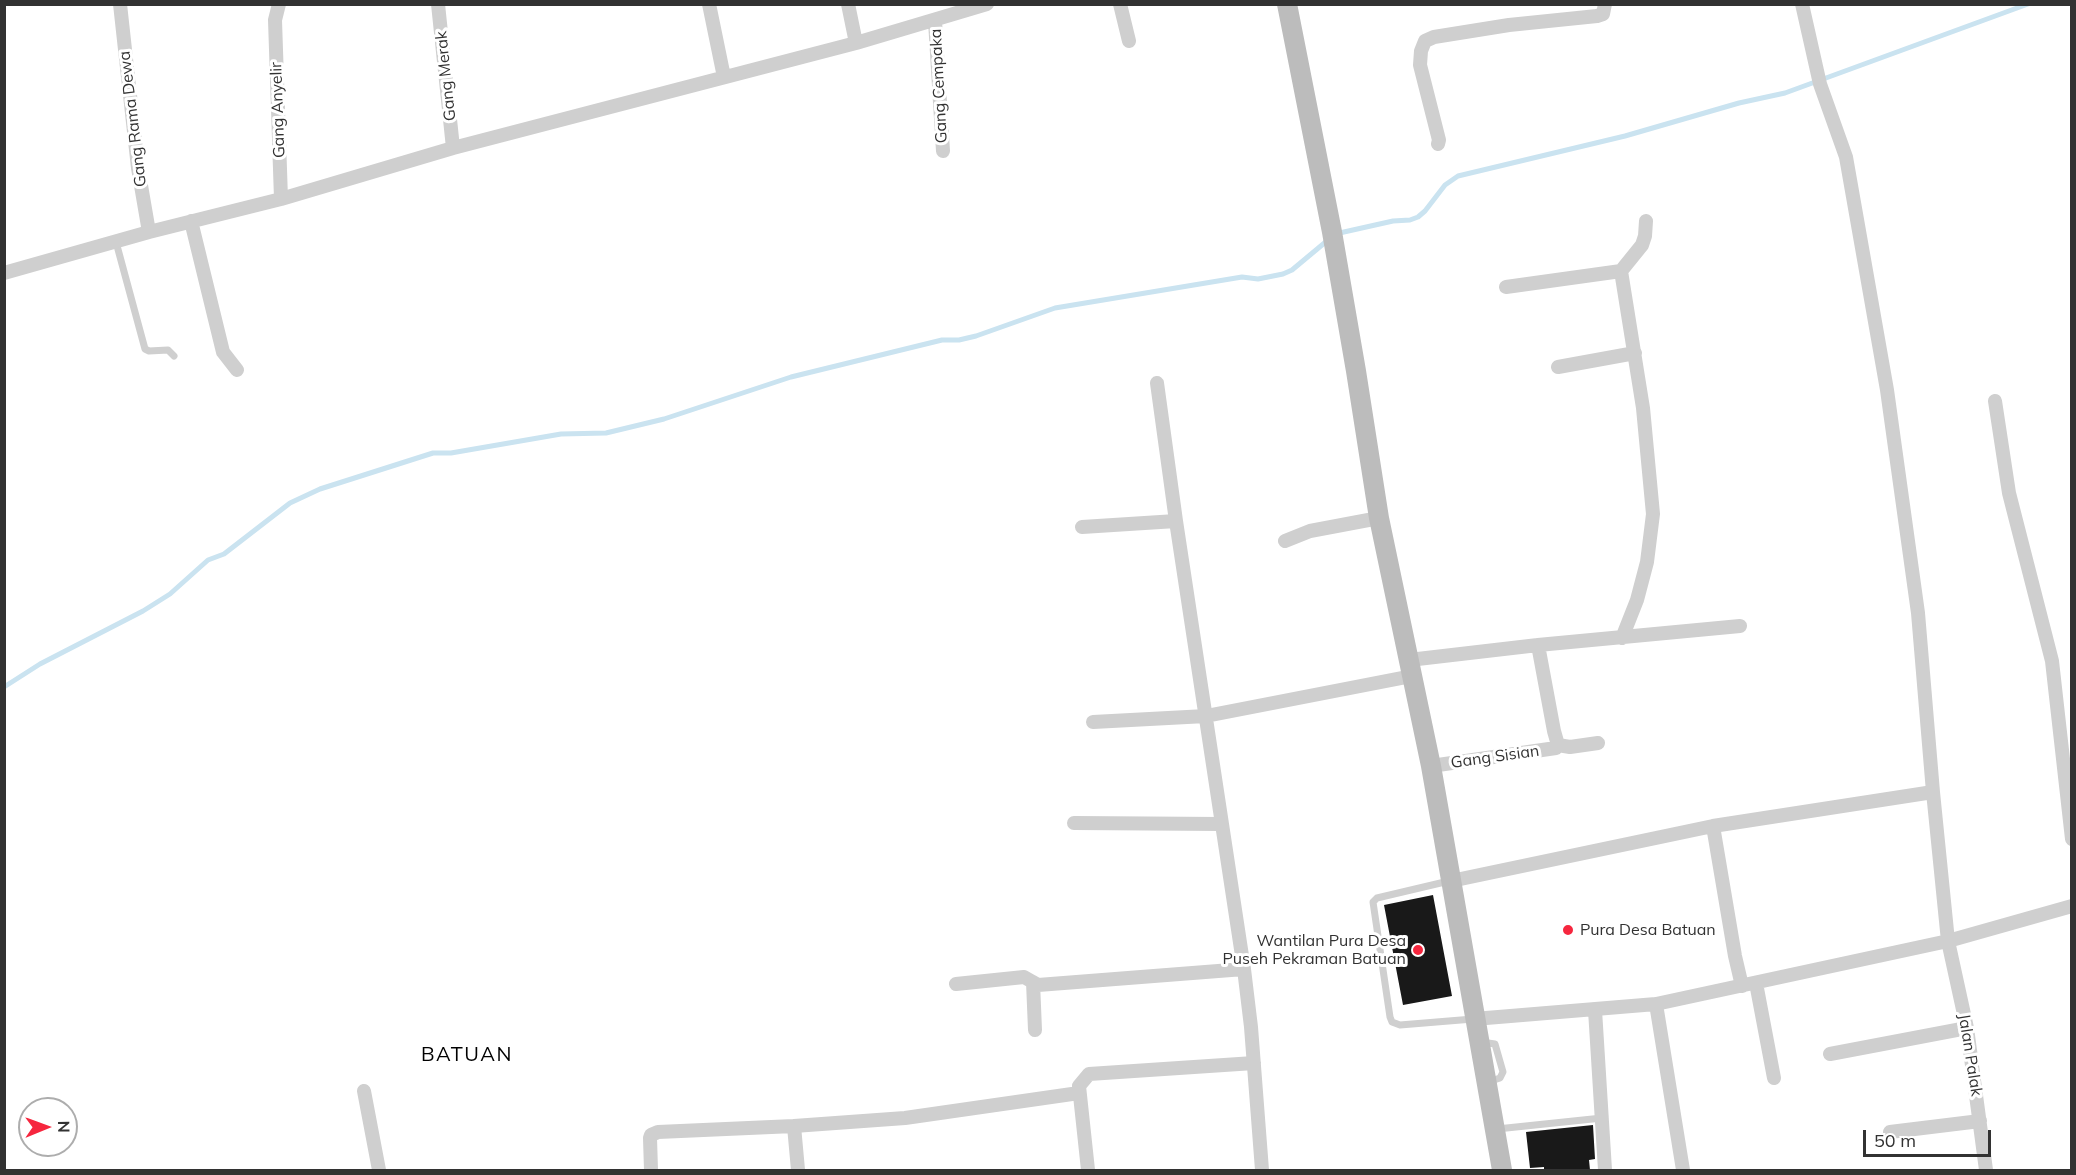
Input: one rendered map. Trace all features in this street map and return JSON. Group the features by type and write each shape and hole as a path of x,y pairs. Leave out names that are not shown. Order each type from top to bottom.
{"main road":[{"path":"1287,4 1334,244 1379,518 1431,766 1502,1170"}],"street":[{"name":"Gang Rama Dewa","path":"120,4 138,168 149,232"},
{"name":"Gang Anyelir","path":"279,4 275,21 280,199"},
{"name":"Gang Merak","path":"438,4 453,148"},
{"path":"709,4 724,77"},
{"path":"848,4 856,43"},
{"path":"4,273 149,232 280,199 453,148 856,43 987,4"},
{"path":"1120,4 1129,41"},
{"name":"Jalan Palak","path":"1802,4 1820,84 1846,157 1887,390 1918,613 1948,941 1966,1028 1986,1170"},
{"path":"1438,144 1439,140 1420,65 1421,51 1425,41 1434,37 1601,10"},
{"name":"Gang Cempaka","path":"935,21 943,151"},
{"path":"191,221 223,352 237,370"},
{"path":"1506,287 1621,271 1642,245 1646,221"},
{"path":"1621,271 1643,408 1653,514 1647,562 1637,600 1622,638"},
{"path":"1558,367 1635,353"},
{"path":"1157,383 1244,969 1262,1170"},
{"path":"1995,401 2009,493 2052,661 2072,839"},
{"path":"1285,542 1310,531 1379,518"},
{"path":"1082,527 1176,521"},
{"path":"1093,722 1206,716 1411,668 1538,645 1740,626"},
{"path":"1538,645 1558,745"},
{"name":"Gang Sisian","path":"1431,766 1556,748 1558,745 1570,747 1598,743"},
{"path":"1451,880 1713,826 1933,792"},
{"path":"1074,823 1221,824"},
{"path":"1713,826 1735,956 1749,984 1774,1078"},
{"path":"1474,1019 1656,1004 1948,941 2072,906"},
{"path":"957,984 1024,977 1038,985 1244,969"},
{"path":"1033,982 1035,1030"},
{"path":"1656,1004 1683,1170"},
{"path":"1595,1010 1605,1170"},
{"path":"1830,1054 1966,1028"},
{"path":"1088,1170 1079,1086 1089,1074 1254,1063"},
{"path":"364,1090 379,1170"},
{"path":"651,1170 650,1138 651,1134 658,1132 905,1118 1079,1093"},
{"path":"1890,1132 1980,1121"},
{"path":"794,1126 798,1170"}],"lane":[{"path":"116,242 145,349 149,351 168,350 174,356"},
{"path":"1451,880 1377,898 1373,902 1390,1017 1392,1022 1400,1024 1474,1019"},
{"path":"1494,1129 1602,1119"}],"building":[{"name":"Wantilan Pura Desa Puseh Pekraman Batuan","path":"1433,895 1452,996 1403,1005 1384,905"},
{"path":"1593,1125 1595,1159 1589,1160 1590,1170 1530,1168 1526,1132"}],"waterway":[{"path":"1335,234 1418,217 1445,185 1458,176 1625,136 1739,103 1785,93 2028,4"},
{"path":"4,687 40,664 143,611 170,594 208,560 224,554 290,503 320,489 433,453 451,453 561,434 606,433 664,419 791,377 942,340 959,340 976,336 1055,308 1242,277 1258,279 1283,274 1292,270 1328,240"}],"place":[{"name":"Pura Desa Batuan","path":"1568,930"},
{"name":"Wantilan Pura Desa Puseh Pekraman Batuan","path":"1418,950"}],"district":[{"name":"BATUAN","path":"467,1055"}]}
